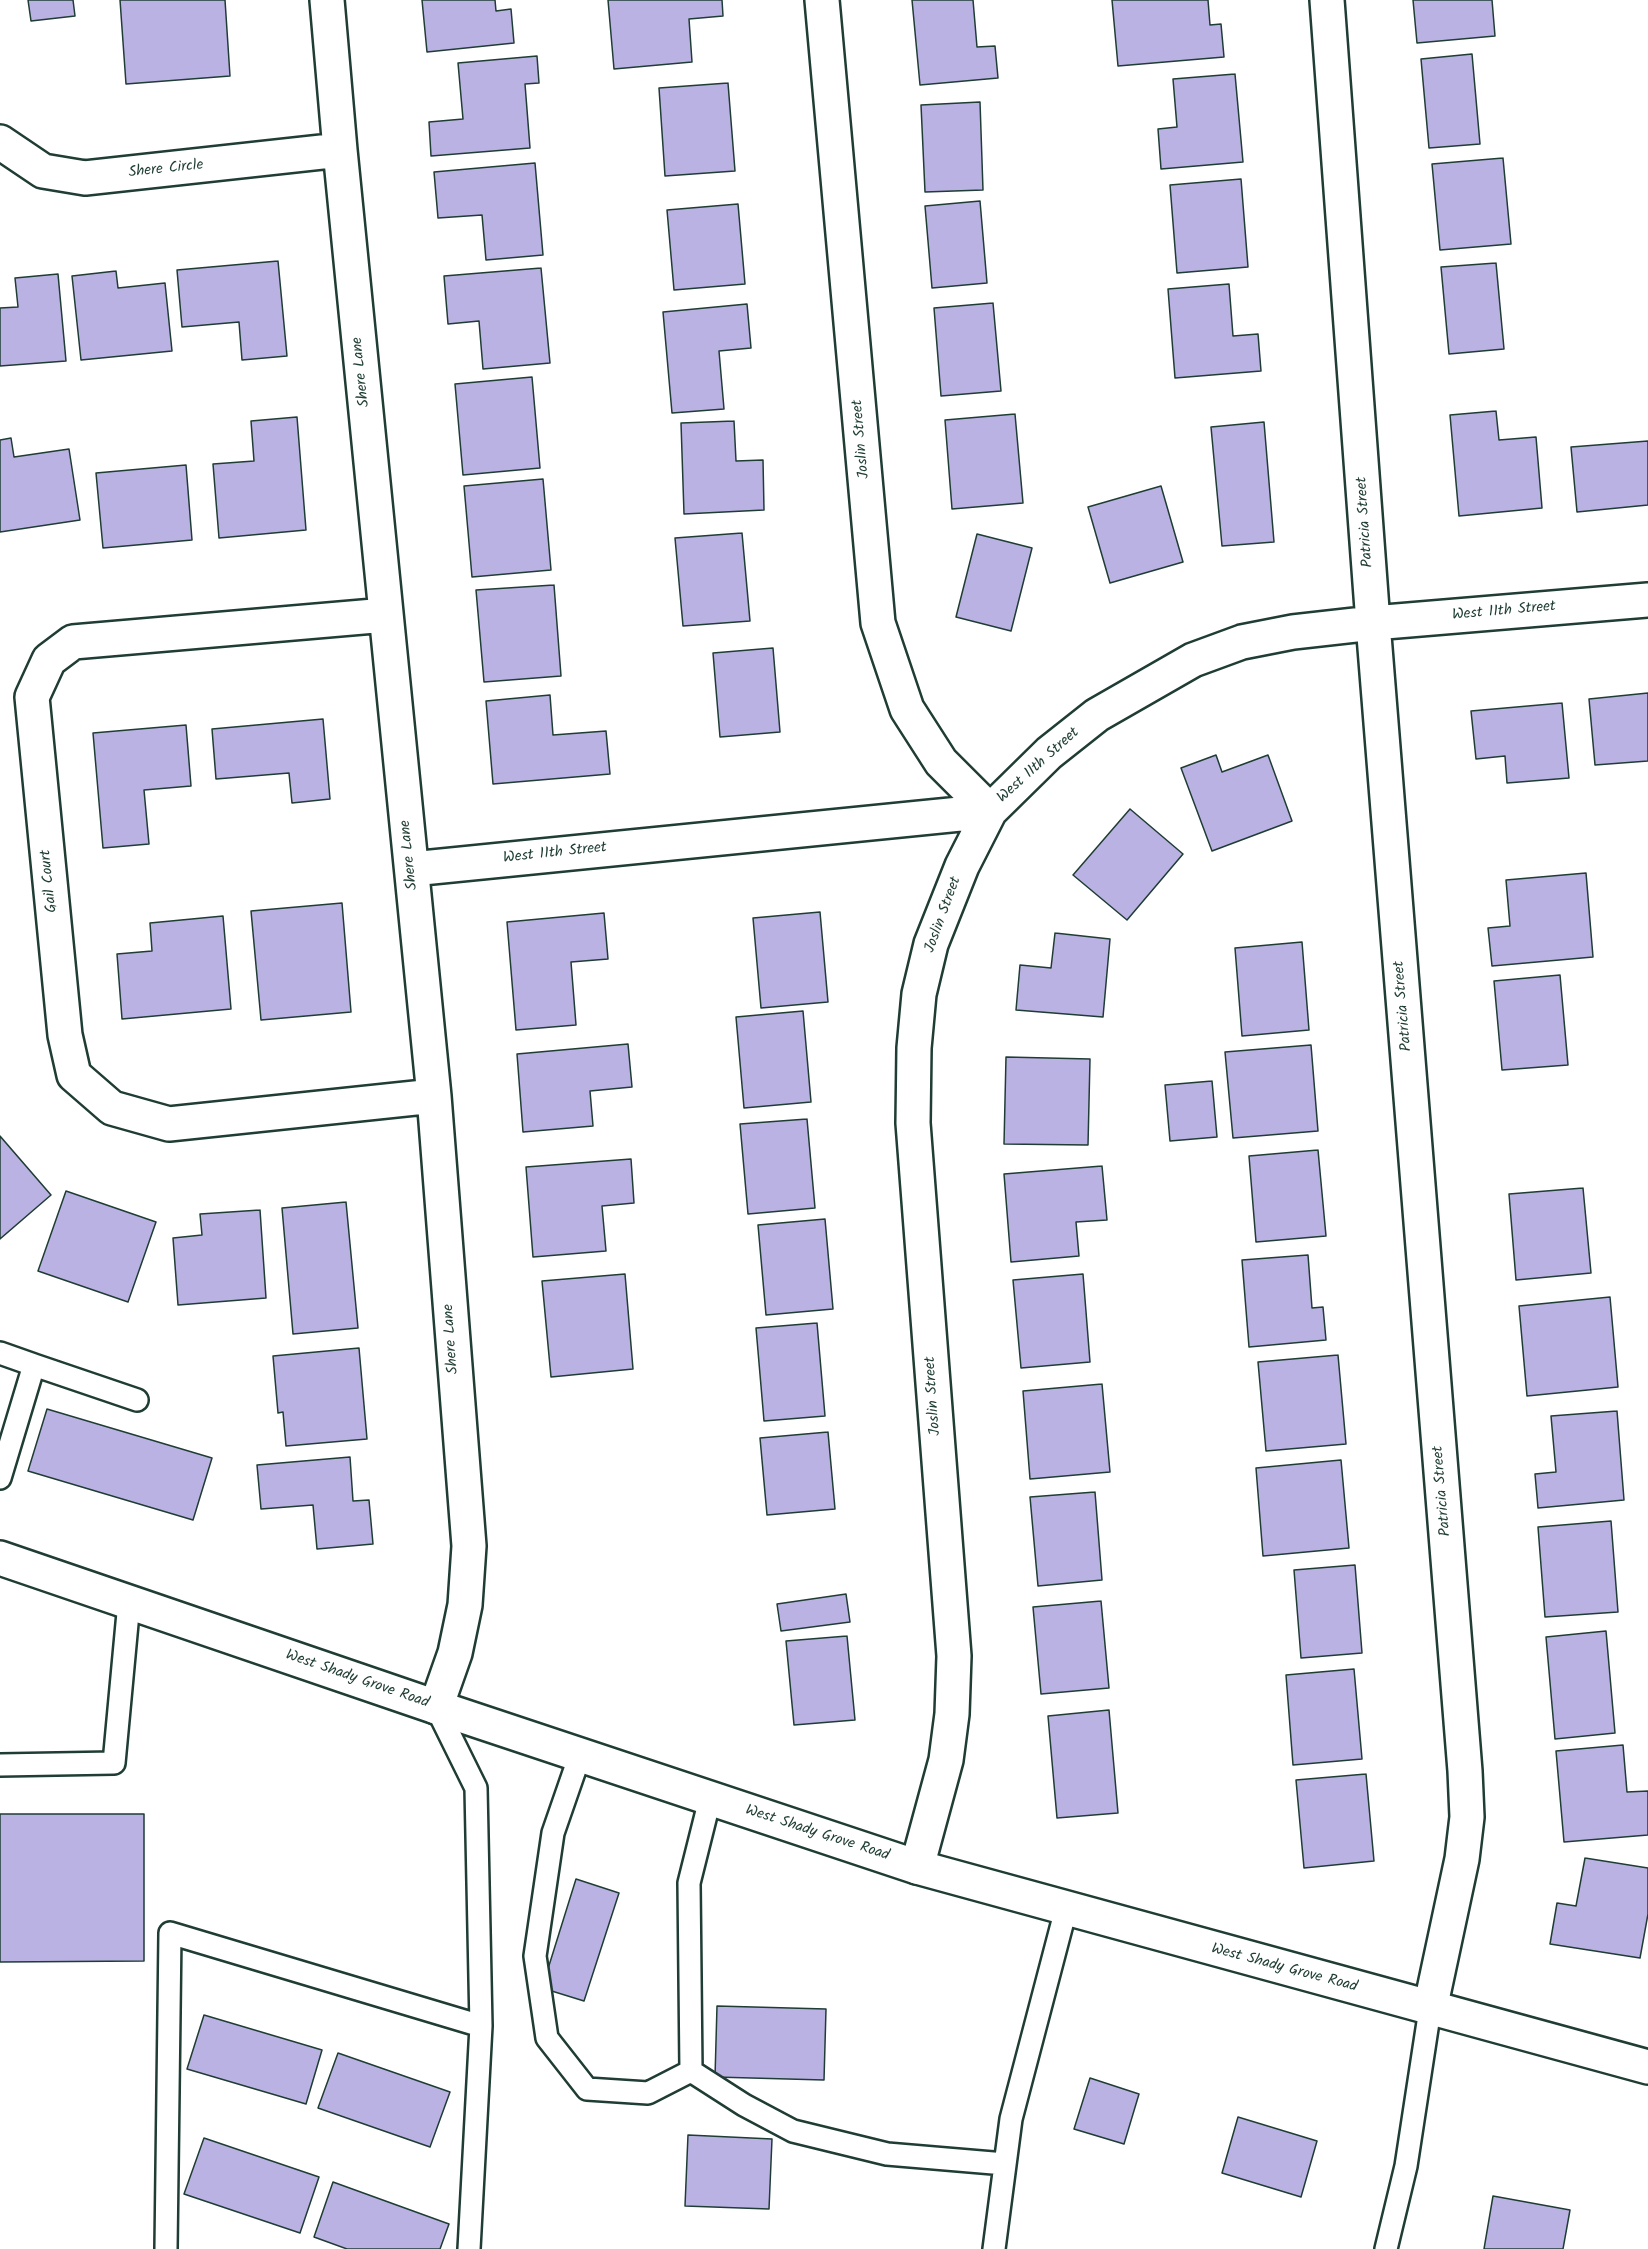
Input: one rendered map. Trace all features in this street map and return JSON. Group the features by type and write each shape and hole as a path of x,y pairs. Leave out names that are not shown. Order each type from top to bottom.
{"street":[{"name":"Shere Lane","path":"327,0 434,1096 469,1546 463,1614 455,1653 436,1707"},
{"name":"Joslin Street","path":"822,0 878,623 907,709 941,762 990,811 962,866 931,944 920,994 914,1048 913,1123 954,1656 952,1714 946,1760 917,1867"},
{"name":"Patricia Street","path":"1327,0 1373,623 1465,1771 1467,1816 1462,1859 1430,2009"},
{"name":"Shere Circle","path":"0,142 43,171 85,178 340,150"},
{"name":"West 11th Street","path":"411,869 990,811 1049,753 1097,715 1193,660 1242,642 1293,632 1373,623 1648,600"},
{"name":"Gail Court","path":"386,615 73,642 49,660 32,697 65,1035 74,1075 112,1108 169,1124 434,1096"},
{"name":"West Shady Grove Road","path":"0,1558 436,1707 917,1867 1648,2067"}],"lane":[{"path":"0,1353 138,1400"},
{"path":"0,1479 34,1365"},
{"path":"0,1765 114,1763 129,1602"},
{"path":"436,1707 476,1788 481,2026 469,2249"},
{"path":"580,1755 553,1833 535,1956 547,2038 587,2089 648,2093 691,2071"},
{"path":"691,2071 689,1883 710,1799"},
{"path":"994,2249 1011,2119 1066,1909"},
{"path":"166,2249 170,1933 481,2026"},
{"path":"1386,2249 1406,2166 1430,2009"},
{"path":"691,2071 744,2105 793,2131 887,2154 1005,2164"}],"building":[{"path":"28,0 73,0 75,16 31,21"},
{"path":"120,0 225,0 230,76 126,84"},
{"path":"422,0 495,0 496,11 511,9 514,43 427,52"},
{"path":"608,0 722,0 723,16 689,19 692,62 614,69"},
{"path":"912,0 973,0 977,47 995,46 998,78 920,85"},
{"path":"1112,0 1208,0 1210,25 1221,24 1224,57 1118,66"},
{"path":"1413,0 1492,0 1495,36 1417,43"},
{"path":"1472,54 1480,144 1429,148 1421,59"},
{"path":"537,56 539,83 525,84 530,148 431,156 429,122 463,119 458,63"},
{"path":"1235,74 1243,162 1161,169 1158,129 1177,127 1173,79"},
{"path":"728,83 735,171 665,176 659,88"},
{"path":"980,102 983,190 925,192 921,105"},
{"path":"1503,158 1511,244 1440,250 1432,164"},
{"path":"535,163 543,255 486,260 482,215 438,218 434,172"},
{"path":"1241,179 1248,267 1177,273 1170,185"},
{"path":"980,201 987,283 932,288 925,206"},
{"path":"738,204 745,284 674,290 667,210"},
{"path":"278,261 287,356 242,360 239,322 182,327 177,270"},
{"path":"1496,263 1504,349 1449,354 1441,267"},
{"path":"541,268 550,363 483,369 479,321 448,324 444,276"},
{"path":"116,271 118,288 165,283 172,351 81,360 72,276"},
{"path":"58,274 66,361 0,366 0,308 18,307 15,278"},
{"path":"1229,284 1233,336 1258,334 1261,371 1175,378 1168,289"},
{"path":"993,303 1001,391 941,396 934,308"},
{"path":"747,304 751,348 719,351 724,409 672,413 663,312"},
{"path":"532,377 540,468 463,475 455,384"},
{"path":"1496,411 1499,440 1536,437 1542,508 1459,516 1450,415"},
{"path":"1015,414 1023,503 952,509 945,420"},
{"path":"297,417 306,530 219,538 213,464 254,461 251,421"},
{"path":"734,421 736,461 763,460 764,510 684,514 681,423"},
{"path":"1264,422 1274,542 1222,546 1211,427"},
{"path":"11,438 14,457 69,449 80,520 0,532 0,440"},
{"path":"1648,441 1648,505 1577,512 1571,447"},
{"path":"186,465 192,540 103,548 96,473"},
{"path":"543,479 551,570 472,577 464,486"},
{"path":"1161,486 1183,562 1110,583 1088,507"},
{"path":"742,533 750,621 683,626 675,538"},
{"path":"977,534 1032,548 1011,631 956,617"},
{"path":"554,585 561,676 484,682 476,590"},
{"path":"773,648 780,732 720,737 713,653"},
{"path":"1648,693 1648,761 1595,765 1589,699"},
{"path":"550,695 553,735 606,731 610,774 493,784 486,701"},
{"path":"1562,703 1569,778 1507,783 1505,756 1476,759 1471,711"},
{"path":"323,719 330,799 292,803 289,773 216,779 212,729"},
{"path":"186,725 191,786 144,790 149,844 103,848 93,733"},
{"path":"1216,755 1222,772 1268,755 1292,821 1212,851 1181,768"},
{"path":"1130,809 1183,854 1127,920 1073,875"},
{"path":"1586,873 1593,957 1492,966 1488,928 1510,926 1506,880"},
{"path":"342,903 351,1012 261,1020 251,911"},
{"path":"820,912 828,1002 761,1008 753,918"},
{"path":"604,913 608,959 571,962 576,1025 516,1030 507,922"},
{"path":"223,916 231,1009 122,1019 117,954 152,951 150,923"},
{"path":"1055,933 1110,939 1103,1017 1016,1010 1020,965 1051,968"},
{"path":"1302,942 1309,1030 1242,1036 1235,948"},
{"path":"1560,975 1568,1065 1502,1070 1494,981"},
{"path":"803,1011 811,1102 744,1108 736,1017"},
{"path":"628,1044 632,1087 590,1091 593,1126 523,1132 517,1054"},
{"path":"1311,1045 1318,1131 1233,1138 1225,1052"},
{"path":"1006,1057 1090,1059 1088,1145 1004,1144"},
{"path":"1212,1081 1217,1137 1170,1141 1165,1085"},
{"path":"807,1119 815,1208 748,1214 740,1124"},
{"path":"0,1136 51,1195 0,1239"},
{"path":"1318,1150 1326,1236 1256,1242 1249,1156"},
{"path":"631,1159 634,1203 602,1206 606,1251 533,1257 526,1167"},
{"path":"1102,1166 1107,1220 1076,1222 1079,1256 1011,1262 1004,1174"},
{"path":"1583,1188 1591,1273 1516,1280 1509,1194"},
{"path":"66,1191 156,1222 128,1302 38,1271"},
{"path":"346,1202 358,1328 293,1334 282,1208"},
{"path":"260,1210 266,1298 178,1305 173,1238 202,1235 200,1214"},
{"path":"825,1219 833,1309 766,1315 758,1225"},
{"path":"1308,1255 1312,1308 1323,1307 1326,1340 1249,1347 1242,1260"},
{"path":"625,1274 633,1369 551,1377 542,1281"},
{"path":"1083,1274 1090,1362 1021,1368 1013,1280"},
{"path":"1610,1297 1618,1387 1527,1396 1519,1306"},
{"path":"817,1323 825,1416 764,1421 756,1328"},
{"path":"359,1348 367,1439 286,1446 283,1412 278,1413 273,1356"},
{"path":"1338,1355 1346,1444 1266,1451 1258,1362"},
{"path":"1102,1384 1110,1472 1030,1479 1023,1391"},
{"path":"47,1409 212,1458 193,1520 28,1471"},
{"path":"1617,1411 1624,1500 1538,1508 1535,1474 1556,1472 1551,1416"},
{"path":"828,1432 835,1509 767,1515 760,1438"},
{"path":"350,1457 353,1501 369,1500 373,1544 317,1549 313,1505 261,1509 257,1465"},
{"path":"1341,1460 1349,1548 1263,1556 1256,1468"},
{"path":"1095,1492 1102,1580 1038,1586 1030,1497"},
{"path":"1611,1521 1618,1612 1545,1617 1538,1527"},
{"path":"1355,1565 1362,1653 1301,1658 1294,1570"},
{"path":"846,1594 850,1622 781,1631 777,1604"},
{"path":"1101,1601 1109,1688 1041,1694 1033,1607"},
{"path":"1606,1631 1615,1733 1555,1739 1546,1637"},
{"path":"847,1636 855,1720 794,1725 786,1641"},
{"path":"1354,1669 1362,1759 1293,1765 1286,1675"},
{"path":"1109,1710 1118,1813 1057,1818 1048,1716"},
{"path":"1623,1745 1627,1792 1648,1791 1648,1835 1564,1842 1556,1751"},
{"path":"1366,1774 1374,1861 1304,1868 1296,1780"},
{"path":"0,1814 144,1814 144,1961 0,1962"},
{"path":"1585,1858 1648,1868 1648,1914 1640,1958 1550,1944 1557,1903 1576,1906"},
{"path":"576,1879 619,1893 584,2001 542,1988"},
{"path":"717,2006 826,2009 824,2080 715,2077"},
{"path":"204,2015 322,2050 306,2104 187,2069"},
{"path":"338,2053 450,2092 430,2147 318,2108"},
{"path":"1090,2078 1139,2094 1124,2144 1074,2129"},
{"path":"1238,2117 1317,2141 1301,2197 1222,2173"},
{"path":"688,2135 772,2139 769,2209 685,2206"},
{"path":"204,2138 319,2177 300,2233 184,2194"},
{"path":"333,2182 449,2224 440,2249 347,2249 314,2237"},
{"path":"1493,2196 1570,2210 1563,2249 1484,2249"}]}
